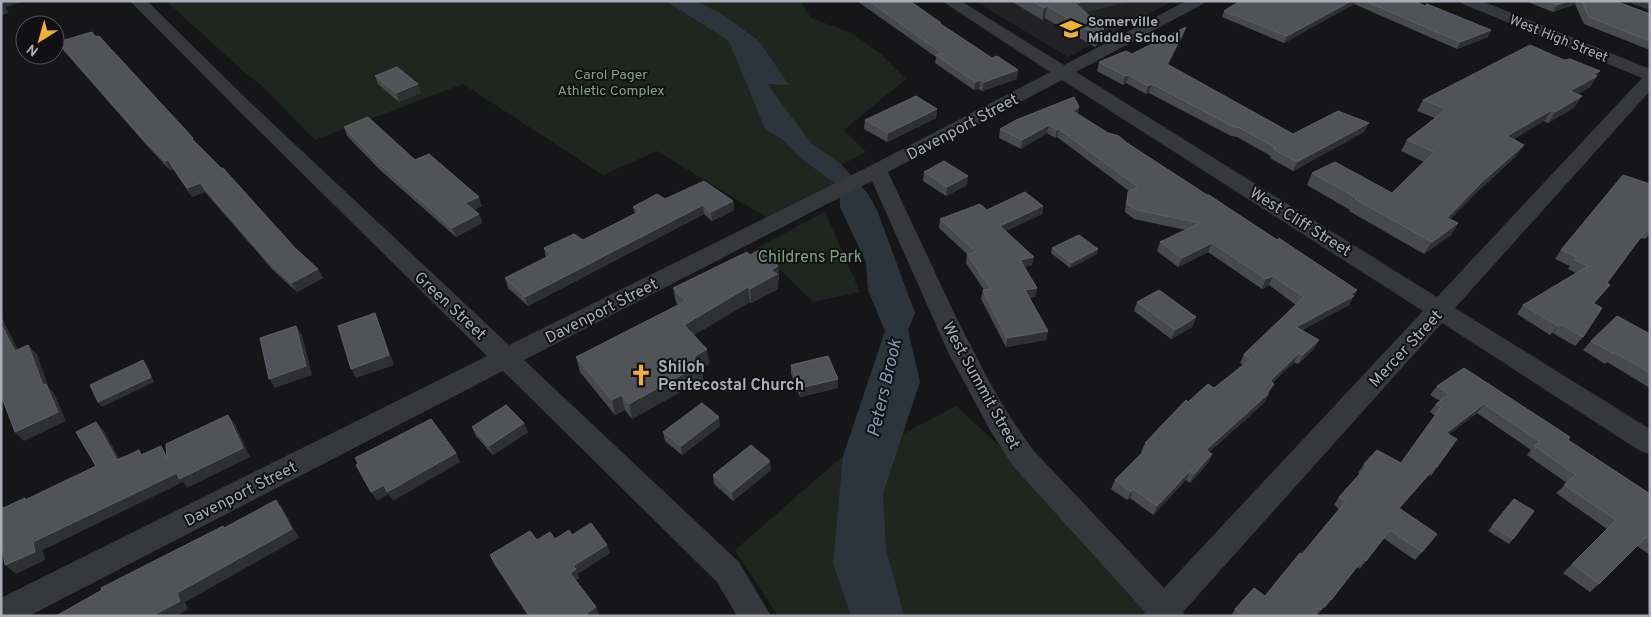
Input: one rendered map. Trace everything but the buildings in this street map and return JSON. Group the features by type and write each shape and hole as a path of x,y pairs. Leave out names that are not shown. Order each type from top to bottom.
{"street":[{"name":"Green Street","path":"138,1 345,204 728,572 755,616"},
{"name":"West Cliff Street","path":"950,1 1650,443"},
{"name":"Davenport Street","path":"1,614 870,174 1198,1"},
{"name":"West High Street","path":"1468,1 1650,75"},
{"path":"1638,1 1650,5"},
{"name":"Mercer Street","path":"1164,614 1650,80"},
{"name":"West Summit Street","path":"870,174 964,358 1007,435 1023,458 1164,614"}],"shaded area":[{"name":"Somerville Middle School","path":"975,1 1173,1 1068,57"}],"green space":[{"name":"Carol Pager Athletic Complex","path":"166,1 800,1 811,18 852,33 882,55 906,79 844,130 866,152 824,174 840,187 772,221 657,151 603,175 463,84 315,140 263,87"},
{"name":"Childrens Park","path":"825,212 860,292 813,302 758,247"},
{"path":"956,406 1168,602 1156,616 778,616 735,550 843,456 901,435"}],"water":[{"name":"Peters Brook","path":"666,1 697,1 723,15 759,41 789,85 767,84 812,144 841,164 868,194 877,210 915,313 908,330 920,382 883,493 886,549 904,616 851,616 833,563 843,456 885,331 868,290 866,262 840,207 840,187 803,160 782,139 765,129 729,41"}],"place":[{"name":"Somerville Middle School","path":"1071,29"},
{"name":"Shiloh Pentecostal Church","path":"641,375"}]}
